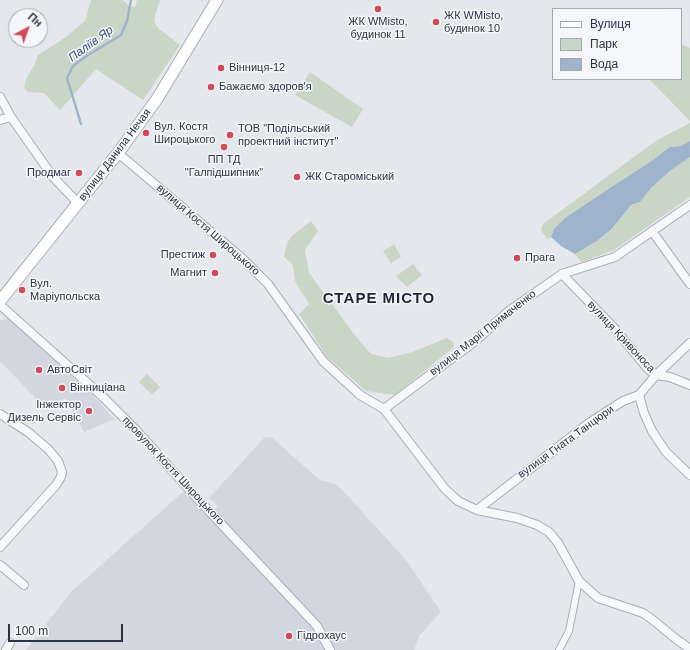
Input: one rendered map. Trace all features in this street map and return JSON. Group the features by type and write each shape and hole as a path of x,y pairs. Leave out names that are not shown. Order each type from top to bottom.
{"main road":[{"name":"вулиця Данила Нечая","path":"0,301 118,153 157,99 218,0"}],"street":[{"path":"0,97 11,117 53,177 78,203"},
{"path":"0,120 11,117"},
{"name":"вулиця Костя Широцького","path":"118,153 242,258 268,284 324,361 360,395 384,409 445,489 458,501 477,510 517,518 537,525 549,532 558,543 579,581 598,598 643,613 690,649"},
{"name":"вулиця Марії Примаченко","path":"384,409 474,342 510,310 562,274 614,257 690,205"},
{"path":"652,231 690,284"},
{"name":"вулиця Кривоноса","path":"562,274 614,328 648,369 656,375 670,377 686,384"},
{"name":"провулок Костя Широцького","path":"0,305 102,396 138,432 208,510 317,626 330,650"},
{"name":"вулиця Гната Танцюри","path":"477,510 589,423 623,402 639,396 656,375 690,343"},
{"path":"686,384 690,389"},
{"path":"639,396 652,432 666,452 690,475"},
{"path":"0,414 28,432 48,449 58,461 62,472 56,485 0,547"},
{"path":"0,566 24,585"},
{"path":"558,650 569,631 579,581"}],"shaded area":[{"path":"7,318 90,392 114,419 84,432 65,398 47,410 0,361 0,321"},
{"path":"265,437 272,438 320,480 335,484 406,560 441,612 419,636 414,650 26,650 71,592 184,491 207,517 218,506 209,498"}],"green space":[{"path":"91,0 123,0 130,7 135,7 137,0 160,0 154,20 155,24 159,29 180,45 143,100 96,69 60,110 44,93 28,92 24,87 27,77 35,64 38,55 66,37 85,21"},
{"path":"682,44 690,48 690,121 650,80 682,80"},
{"path":"310,72 363,109 352,127 295,95"},
{"path":"690,123 690,141 681,146 670,147 653,160 565,218 554,229 551,237 547,239 541,230 543,224 657,140"},
{"path":"690,157 690,197 614,250 582,262 575,254 612,230 631,205 640,202 651,188 670,171"},
{"path":"311,221 318,231 305,250 309,273 357,338 371,354 388,358 412,352 447,338 453,342 454,347 395,395 366,391 327,357 299,314 309,304 295,281 293,265 284,257 287,243 292,236"},
{"path":"394,244 401,257 391,263 383,251"},
{"path":"413,264 422,275 407,287 396,276"},
{"path":"147,374 160,387 152,395 139,382"}],"water":[{"path":"690,141 690,157 670,171 651,188 640,202 631,205 612,229 597,241 575,254 561,246 551,237 554,229 565,218 653,160 670,147 681,146"}],"waterway":[{"name":"Паліїв Яр","path":"81,124 67,78 73,66 121,35 127,21 131,0"}],"place":[{"name":"ЖК WMisto, будинок 11","path":"378,9"},
{"name":"ЖК WMisto, будинок 10","path":"436,22"},
{"name":"Вінниця-12","path":"221,68"},
{"name":"Бажаємо здоров'я","path":"211,87"},
{"name":"Вул. Костя Широцького","path":"146,133"},
{"name":"ТОВ \"Подільський проектний інститут\"","path":"230,135"},
{"name":"ПП ТД \"Галпідшипник\"","path":"224,147"},
{"name":"Продмаг","path":"79,173"},
{"name":"ЖК Староміський","path":"297,177"},
{"name":"Престиж","path":"213,255"},
{"name":"Прага","path":"517,258"},
{"name":"Магнит","path":"215,273"},
{"name":"Вул. Маріупольска","path":"22,290"},
{"name":"АвтоСвіт","path":"39,370"},
{"name":"Вінниціана","path":"62,388"},
{"name":"Інжектор Дизель Сервіс","path":"89,411"},
{"name":"Гідрохаус","path":"289,636"}],"district":[{"name":"СТАРЕ МІСТО","path":"379,299"}]}
